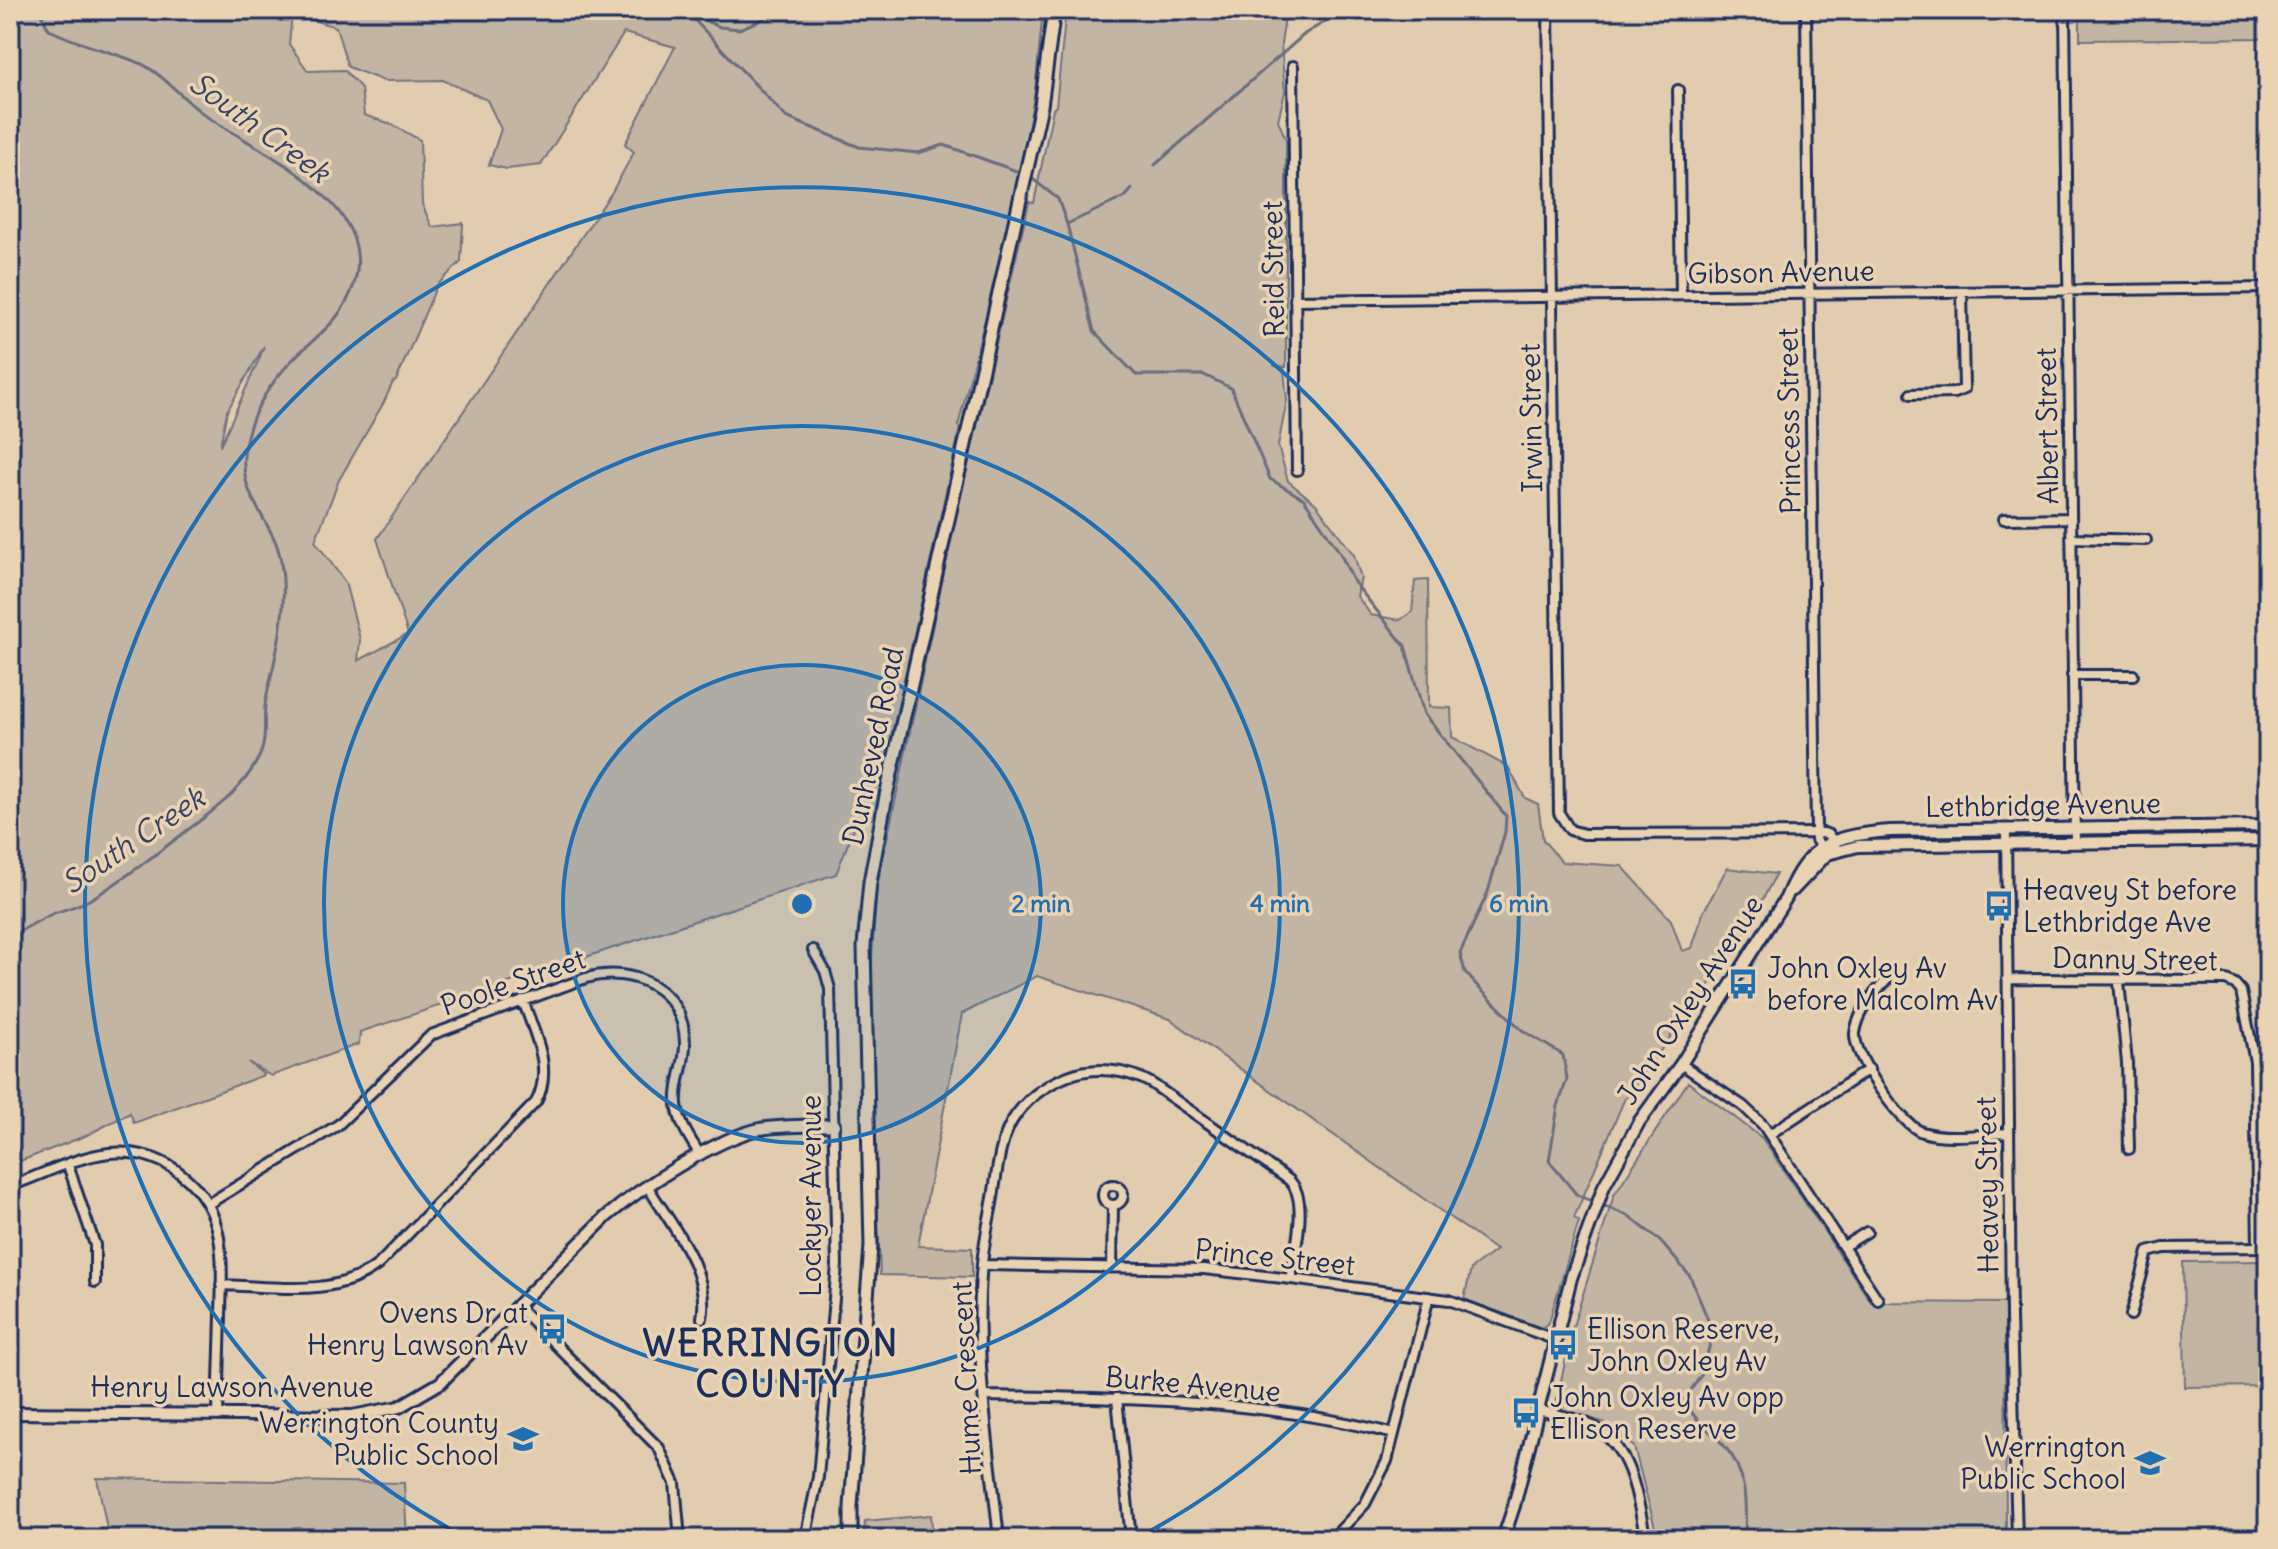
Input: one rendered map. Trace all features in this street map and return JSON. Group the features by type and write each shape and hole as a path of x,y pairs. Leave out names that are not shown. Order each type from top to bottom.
{"main road":[{"name":"Dunheved Road","path":"851,1539 871,1246 864,986 870,882 889,782 1033,145 1046,81 1054,10"},
{"name":"Dunheved Road","path":"844,1539 851,1506"}],"street":[{"name":"Irwin Street","path":"1548,10 1558,808 1564,824 1576,833 1584,834 1816,832"},
{"name":"Princess Street","path":"1806,10 1816,840 1830,848"},
{"name":"Albert Street","path":"2065,10 2075,842"},
{"name":"Reid Street","path":"1293,66 1297,470"},
{"path":"1678,90 1681,295"},
{"name":"Gibson Avenue","path":"1295,300 2268,288"},
{"path":"1911,394 1954,393 1964,389 1962,292"},
{"path":"2004,519 2071,518"},
{"path":"2071,538 2146,540"},
{"path":"2072,675 2133,675"},
{"name":"Lethbridge Avenue","path":"1830,848 1890,831 2268,826"},
{"name":"Heavey Street","path":"2006,830 2017,1539"},
{"path":"1816,832 1829,835 1830,848"},
{"name":"Lethbridge Avenue","path":"1830,848 1886,844 2268,840"},
{"name":"John Oxley Avenue","path":"1503,1539 1576,1261 1604,1186 1639,1122 1681,1064 1803,866 1830,848"},
{"name":"Lockyer Avenue","path":"805,1539 817,1484 837,1265 830,989 825,971 813,950"},
{"name":"Poole Street","path":"208,1204 338,1125 431,1035 586,978 609,973 632,975 661,991 674,1006 684,1029 685,1052 677,1084 677,1103 683,1127 700,1155"},
{"name":"Danny Street","path":"2007,979 2119,982 2226,980 2235,984 2241,991 2255,1062 2263,1247"},
{"path":"1886,981 1868,1000 1856,1030 1858,1050 1899,1115 1916,1129 1937,1134 2009,1133"},
{"path":"2119,982 2127,1063 2129,1149"},
{"path":"221,1285 335,1286 361,1276 379,1264 536,1102 544,1079 544,1063 523,1000"},
{"path":"1681,1064 1743,1106 1770,1134 1878,1300"},
{"path":"1770,1134 1869,1069"},
{"name":"Hume Crescent","path":"999,1539 981,1353 982,1265 1001,1151 1013,1120 1028,1101 1053,1082 1083,1071 1106,1070 1129,1074 1151,1083 1295,1186 1300,1207 1291,1279"},
{"name":"Henry Lawson Avenue","path":"10,1413 352,1416 399,1407 440,1383 606,1217 648,1187 730,1139 758,1130 834,1125"},
{"path":"10,1186 106,1154 146,1156 183,1176 208,1204 221,1242 218,1414"},
{"path":"68,1165 95,1245 95,1282"},
{"path":"648,1187 692,1261 704,1296 702,1318"},
{"path":"1112,1267 1113,1205"},
{"path":"1844,1246 1867,1232"},
{"path":"2131,1315 2148,1252 2164,1248 2263,1247"},
{"name":"Prince Street","path":"982,1265 1214,1269 1429,1297 1449,1300 1556,1340"},
{"path":"1332,1539 1357,1515 1387,1461 1429,1297"},
{"path":"518,1307 659,1448 675,1483 680,1539"},
{"name":"Burke Avenue","path":"985,1396 1186,1401 1339,1420 1394,1434"},
{"path":"1117,1398 1131,1539"},
{"path":"1538,1410 1586,1424 1614,1444 1628,1467 1646,1539"}],"shaded area":[{"path":"10,10 1043,10 1035,91 1016,196 958,426 873,819 858,818 836,874 360,1032 359,1044 271,1076 248,1062 264,1075 134,1123 130,1113 85,1136 10,1165","holes":["292,14 336,27 348,67 384,81 443,80 487,100 501,129 489,165 507,169 541,165 624,33 675,47 625,144 634,152 612,192 377,539 408,634 358,661 360,639 345,582 315,541 339,480 396,381 437,285 461,262 463,223 432,227 422,204 420,140 391,124 364,115 361,88 344,70 308,71 289,44","264,346 260,357 220,446 227,411"]},
{"path":"1066,10 1286,10 1281,44 1285,92 1278,120 1286,140 1286,367 1273,365 1284,369 1287,400 1278,446 1288,481 1316,504 1354,555 1361,578 1357,596 1371,615 1400,620 1412,612 1415,581 1428,580 1429,707 1451,708 1452,737 1508,767 1525,798 1538,804 1543,840 1562,862 1622,866 1671,920 1682,951 1692,948 1703,913 1727,868 1776,874 1741,941 1624,1100 1574,1218 1579,1221 1549,1322 1542,1328 1464,1299 1471,1269 1496,1250 1170,1019 1037,976 962,1014 918,1246 972,1248 972,1277 880,1275 870,985 877,886 957,512 1029,202 1034,203 1056,106"},
{"path":"2080,10 2268,10 2268,38 2080,40"},
{"path":"1688,1082 1762,1138 1871,1302 2005,1303 2006,1539 1658,1539 1634,1447 1604,1423 1555,1407 1574,1323 1614,1195"},
{"path":"2268,1261 2268,1386 2185,1387 2183,1262"},
{"path":"97,1478 404,1483 407,1539 109,1539"},
{"path":"931,1515 933,1539 864,1539 865,1521"}],"waterway":[{"name":"South Creek","path":"10,937 54,913 89,900 131,872 221,804 243,782 260,755 264,741 266,699 280,631 283,579 278,548 248,487 244,457 246,443 249,428 269,389 298,354 338,315 355,280 356,248 345,220 323,194 264,151 206,116 146,66 54,32 48,28 39,10"},
{"name":"South Creek","path":"602,10 637,13 683,11 720,27 739,29 775,10"},
{"path":"1155,165 1306,33 1345,10"},
{"path":"687,12 786,117 859,147 918,153 944,145 1022,173"},
{"path":"1029,176 1058,199 1094,331 1136,375 1204,375 1231,388 1270,479 1304,499 1340,553 1354,582 1405,646 1424,714 1506,816 1505,832 1488,892 1460,953 1465,972 1522,1030 1563,1055 1567,1079 1558,1106 1549,1161 1577,1195 1629,1216 1660,1241 1690,1276 1713,1332 1702,1374 1684,1400 1698,1420 1726,1448 1738,1468 1744,1491 1745,1539"},
{"path":"1067,224 1125,197 1132,189"}],"place":[{"name":"Heavey St before Lethbridge Ave","path":"1999,906"},
{"name":"John Oxley Av before Malcolm Av","path":"1743,984"},
{"name":"Ovens Dr at Henry Lawson Av","path":"552,1329"},
{"name":"Ellison Reserve, John Oxley Av","path":"1563,1345"},
{"name":"John Oxley Av opp Ellison Reserve","path":"1526,1413"},
{"name":"Werrington County Public School","path":"523,1439"},
{"name":"Werrington Public School","path":"2150,1463"}],"district":[{"name":"WERRINGTON COUNTY","path":"771,1364"}]}
